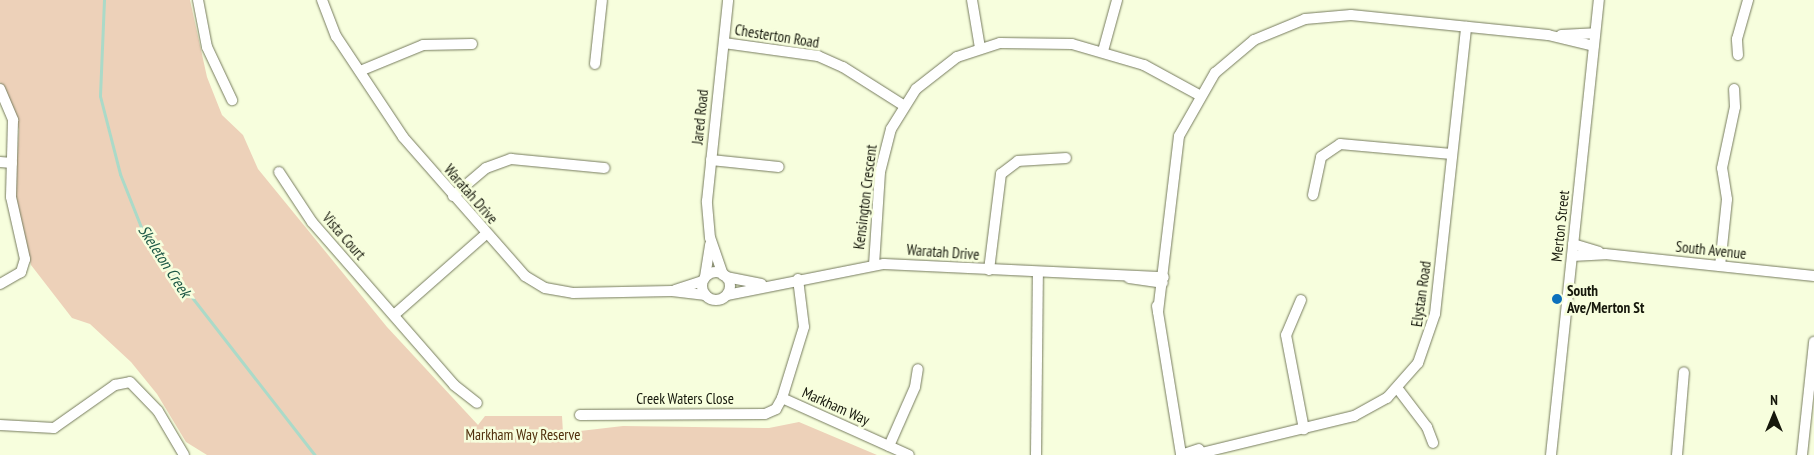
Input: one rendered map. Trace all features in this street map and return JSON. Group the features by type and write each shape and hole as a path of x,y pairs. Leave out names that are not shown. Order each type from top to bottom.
{"street":[{"path":"198,0 207,47 232,100"},
{"name":"Waratah Drive","path":"322,0 330,23 412,148 525,276 545,288 572,293 672,291 706,296 716,300 726,294 762,284 874,265 1123,276 1160,280"},
{"path":"595,64 602,0"},
{"name":"Jared Road","path":"706,296 704,279 710,238 707,201 728,0"},
{"path":"972,0 980,48"},
{"path":"1103,51 1117,0"},
{"name":"Merton Street","path":"1551,455 1599,0"},
{"path":"1738,55 1737,39 1748,0"},
{"path":"1188,454 1174,415 1160,350 1158,312 1175,153 1199,95 1241,49 1305,19 1351,15 1548,35 1594,46"},
{"name":"Elystan Road","path":"1188,454 1304,429 1354,416 1398,389 1421,357 1433,327 1466,27"},
{"path":"1548,35 1595,33"},
{"name":"Kensington Crescent","path":"874,265 881,163 903,105 940,67 980,48 1033,41 1103,51 1144,65 1199,95"},
{"path":"360,71 423,45 472,44"},
{"name":"Chesterton Road","path":"724,44 818,56 843,67 903,105"},
{"path":"0,89 13,120 12,208 24,266 0,284"},
{"path":"1720,266 1727,199 1722,168 1726,131 1735,106 1734,89"},
{"path":"1313,195 1321,157 1340,144 1452,154"},
{"path":"990,270 1001,174 1018,161 1066,158"},
{"path":"453,196 486,168 512,159 605,168"},
{"path":"711,160 779,167"},
{"path":"0,162 12,163"},
{"name":"Vista Court","path":"279,172 312,222 454,385 477,403"},
{"path":"394,315 486,234"},
{"name":"Jared Road","path":"710,238 725,276 726,294"},
{"name":"South Avenue","path":"1573,244 1605,254"},
{"name":"South Avenue","path":"1572,256 1605,254 1814,276"},
{"path":"1036,455 1038,273"},
{"name":"Waratah Drive","path":"672,291 704,279 725,276 762,284"},
{"name":"Markham Way","path":"798,279 804,327 782,398 909,455"},
{"path":"1300,300 1286,335 1304,429"},
{"path":"1802,455 1814,342"},
{"path":"889,446 915,387 918,370"},
{"path":"1678,455 1684,372"},
{"path":"0,425 54,428 126,381 136,384 153,405 184,455"},
{"path":"1398,389 1427,427 1433,443"},
{"name":"Creek Waters Close","path":"580,415 765,414 776,409 782,398"}],"green space":[{"name":"Markham Way Reserve","path":"0,0 190,0 207,77 222,115 243,135 258,169 387,327 478,425 485,416 562,416 563,433 623,426 769,428 799,422 877,455 207,455 186,442 157,394 131,362 90,324 72,318 31,265 15,194 19,129 0,82"}],"waterway":[{"name":"Skeleton Creek","path":"104,0 100,96 120,174 145,237 315,455"}],"place":[{"name":"South Ave/Merton St","path":"1557,299"}]}
